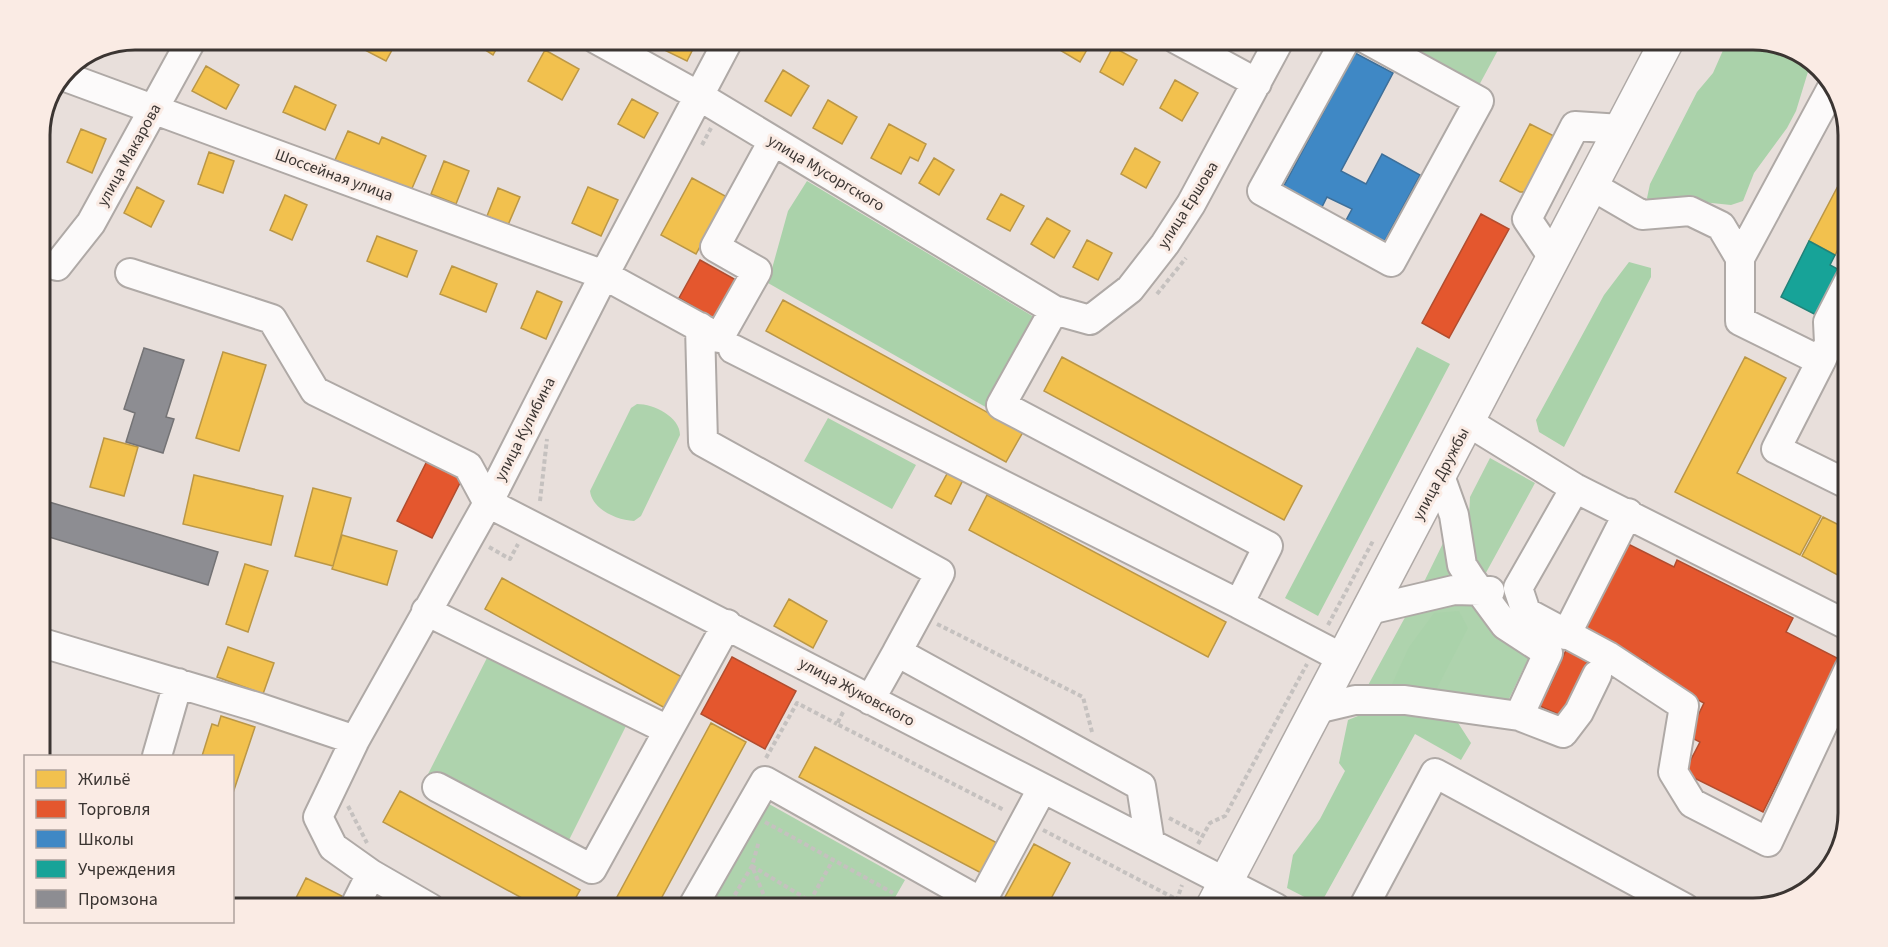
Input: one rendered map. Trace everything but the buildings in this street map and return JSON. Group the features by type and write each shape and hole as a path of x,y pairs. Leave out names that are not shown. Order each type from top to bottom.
{"main road":[{"name":"улица Дружбы","path":"1219,895 1317,709 1331,652 1369,610 1663,49"}],"street":[{"name":"улица Макарова","path":"57,266 91,223 187,49"},
{"name":"улица Мусоргского","path":"614,49 699,96 1054,310"},
{"name":"улица Кулибина","path":"371,874 333,847 318,817 355,740 488,503 604,275 724,49"},
{"path":"1194,49 1257,83"},
{"name":"улица Ершова","path":"1054,310 1090,320 1130,289 1165,244 1191,204 1275,49"},
{"path":"1340,49 1262,191 1391,262 1479,101 1384,49"},
{"name":"Шоссейная улица","path":"71,79 604,275 719,338 757,271 715,247 773,141"},
{"path":"1828,94 1740,258 1740,321 1833,353"},
{"path":"1554,259 1527,219 1575,126 1621,129"},
{"path":"1592,186 1642,214 1690,211 1721,226 1740,258"},
{"path":"130,273 272,319 315,391 468,466 488,503"},
{"path":"1838,302 1828,322 1833,353 1776,448 1838,479"},
{"path":"1054,310 1001,405 1268,546 1239,604"},
{"path":"700,327 703,442 940,573 897,652 862,695"},
{"path":"733,350 1331,652"},
{"path":"1468,422 1575,488 1838,620"},
{"path":"1440,476 1454,515 1462,565 1505,625 1548,653 1518,716"},
{"path":"1575,488 1518,588 1526,612 1608,656 1684,706 1672,772 1692,803 1768,842 1838,692"},
{"name":"улица Жуковского","path":"488,503 1188,862 1219,895"},
{"path":"1566,635 1628,513"},
{"path":"1369,610 1454,590 1480,593 1518,588"},
{"path":"426,611 669,730"},
{"path":"437,787 592,869 727,624"},
{"path":"50,645 178,683 355,740"},
{"path":"897,652 1141,786 1150,843"},
{"path":"1317,709 1355,700 1404,700 1518,716 1563,733 1579,712 1597,675"},
{"path":"157,755 178,683"},
{"path":"1368,898 1435,773 1645,898"},
{"path":"698,898 765,781 967,898"},
{"path":"983,898 1042,789"},
{"path":"359,898 371,874 413,898"}],"path":[{"path":"1179,898 1188,862 1210,823 1224,816 1331,652 1380,529"},
{"path":"862,695 837,724 1174,898"},
{"path":"347,804 369,846"},
{"path":"733,898 752,866 765,822 892,893"},
{"path":"811,898 833,860"},
{"path":"752,866 807,898"},
{"path":"752,866 765,898"}],"green space":[{"path":"1403,49 1499,49 1477,89"},
{"path":"1724,49 1776,52 1791,58 1809,70 1796,111 1787,128 1754,173 1743,201 1731,205 1692,201 1652,204 1647,198 1650,184 1697,92 1713,73"},
{"path":"807,181 1039,320 989,409 768,283 788,211"},
{"path":"1629,262 1651,268 1651,277 1564,447 1539,432 1536,420 1604,295"},
{"path":"1417,347 1450,364 1318,616 1285,598"},
{"path":"637,404 651,406 671,417 679,428 680,435 641,516 634,521 613,516 600,508 590,491 631,408"},
{"path":"828,418 916,465 892,509 804,461"},
{"path":"1490,458 1535,483 1482,580 1468,536 1470,497"},
{"path":"1449,531 1457,580 1423,584"},
{"path":"1469,601 1530,655 1508,701 1366,689 1409,610"},
{"path":"1459,611 1468,628 1436,690 1392,684 1409,647 1434,613"},
{"path":"490,652 628,722 565,848 426,778"},
{"path":"1385,705 1453,715 1471,743 1461,760 1415,734 1324,898 1306,898 1287,888 1293,855 1320,819 1345,771 1339,763 1348,720"},
{"path":"769,804 905,880 895,898 716,898"}]}
